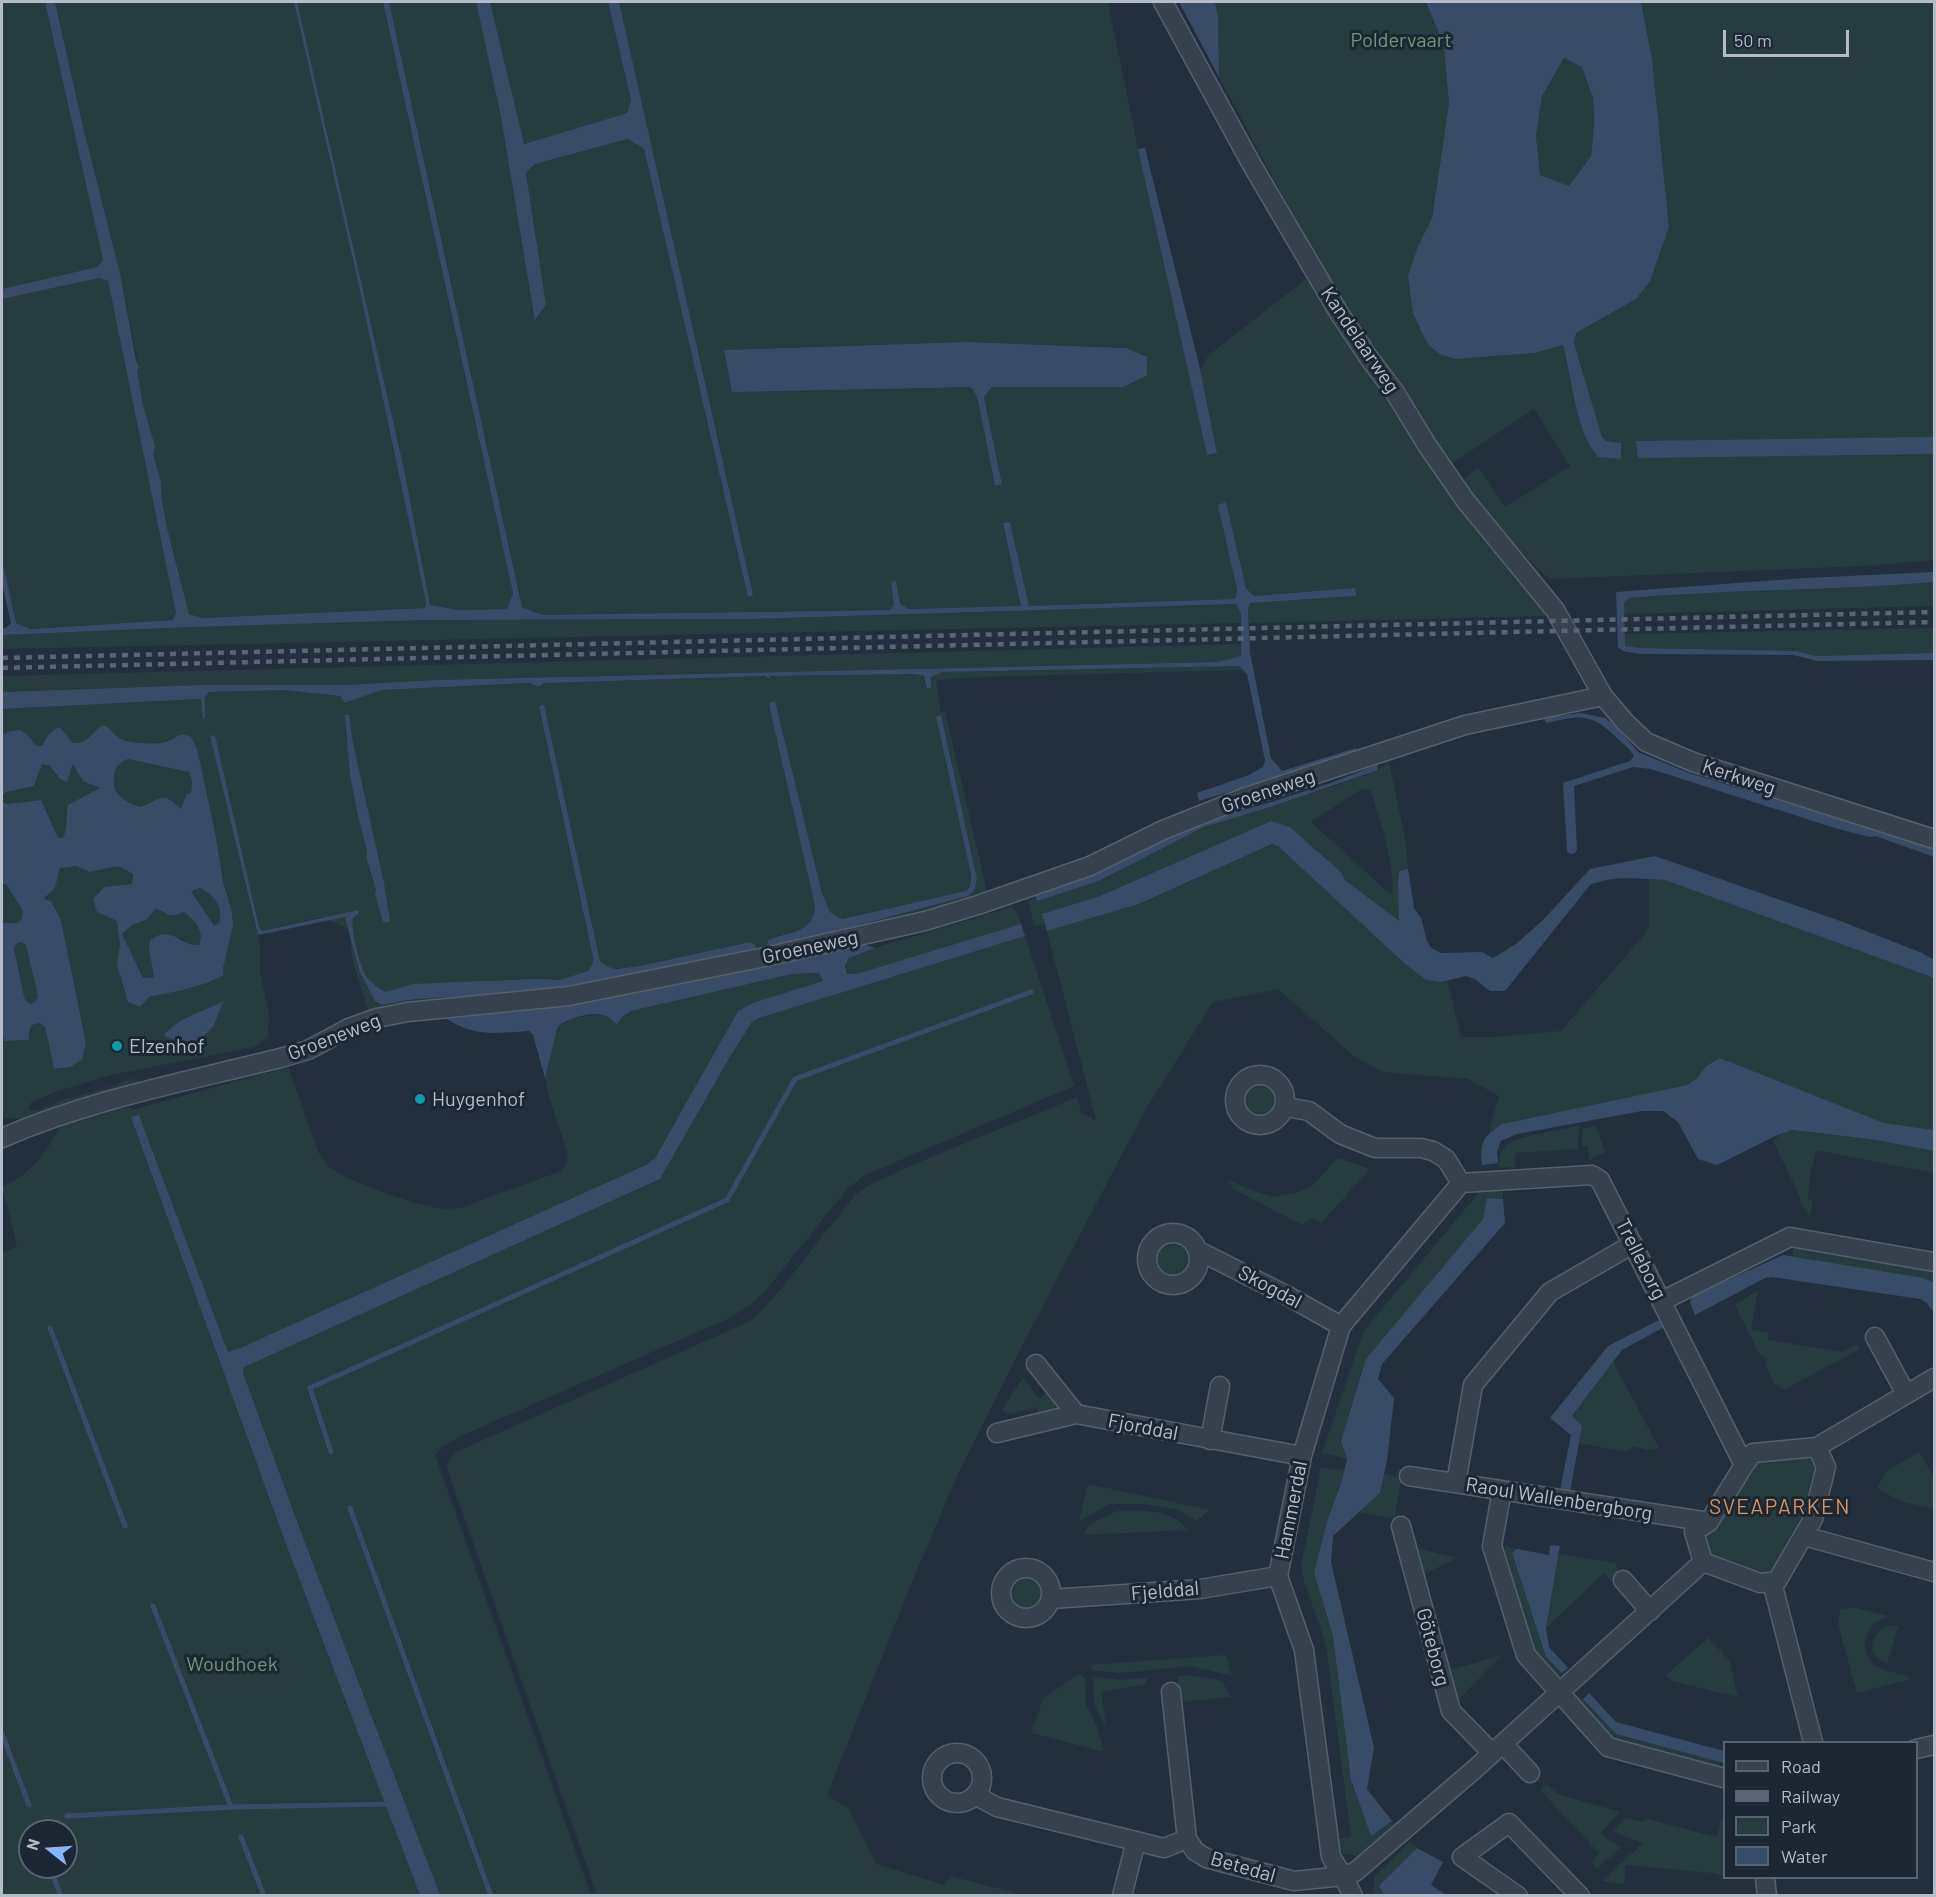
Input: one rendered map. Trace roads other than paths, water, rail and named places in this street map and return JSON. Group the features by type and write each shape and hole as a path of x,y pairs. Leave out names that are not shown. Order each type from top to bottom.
{"street":[{"name":"Kandelaarweg","path":"1163,2 1246,155 1339,313 1394,391 1427,445 1465,500 1555,610 1583,659"},
{"name":"Kerkweg","path":"1583,659 1603,696 1646,742 1669,753 1935,839"},
{"name":"Groeneweg","path":"2,1138 68,1112 122,1096 308,1050 349,1028 377,1018 408,1012 569,996 765,957 925,921 1090,866 1163,830 1254,794 1466,725 1603,696"},
{"path":"1285,1107 1309,1111 1340,1134 1375,1148 1420,1148 1433,1151 1446,1158 1461,1183"},
{"name":"Trelleborg","path":"1461,1183 1592,1175 1600,1180 1744,1465"},
{"name":"Hammerdal","path":"1343,1876 1331,1857 1304,1650 1278,1576 1302,1456 1341,1326 1461,1183"},
{"path":"1662,1300 1790,1237 1935,1262"},
{"path":"1455,1483 1473,1384 1550,1292 1633,1244"},
{"name":"Skogdal","path":"1197,1250 1341,1326"},
{"path":"1875,1336 1906,1394"},
{"path":"1036,1364 1076,1414"},
{"path":"1704,1562 1694,1533 1709,1522 1744,1465 1754,1453 1817,1447 1935,1378"},
{"path":"1210,1440 1220,1386"},
{"name":"Fjorddal","path":"997,1433 1076,1414 1302,1456"},
{"path":"1704,1562 1760,1583 1777,1581 1813,1519 1826,1467 1817,1447"},
{"name":"Raoul Wallenbergborg","path":"1409,1476 1709,1522"},
{"path":"1502,1490 1492,1546 1526,1655 1558,1694 1608,1747 1723,1777"},
{"name":"Göteborg","path":"1401,1526 1451,1711 1530,1773"},
{"path":"1804,1536 1935,1572"},
{"path":"1353,1896 1343,1876 1355,1872 1498,1749 1704,1562"},
{"name":"Fjelddal","path":"1051,1599 1200,1588 1278,1576"},
{"path":"1623,1580 1650,1611"},
{"path":"1772,1582 1812,1741"},
{"name":"Betedal","path":"1170,1692 1187,1839 1195,1851 1206,1858 1294,1881 1343,1876"},
{"path":"1918,1749 1935,1745"},
{"name":"Betedal","path":"975,1795 997,1807 1164,1848 1187,1839"},
{"path":"1518,1896 1462,1857 1509,1823 1580,1896"},
{"path":"1122,1896 1136,1841"},
{"path":"1765,1879 1767,1896"}],"water":[{"path":"45,2 55,2 83,127 120,273 139,367 137,370 143,405 155,446 153,454 161,482 161,496 168,532 189,614 202,618 425,608 426,602 357,277 294,2 297,2 404,469 430,605 460,610 507,609 513,593 383,2 389,2 522,607 542,615 890,610 894,605 891,582 896,581 900,604 909,609 1021,606 1003,523 1010,522 1029,606 1235,599 1237,589 1218,505 1226,502 1246,588 1254,596 1355,588 1356,596 1250,603 1248,610 1250,653 1271,758 1282,771 1356,748 1357,753 1199,801 1197,793 1249,775 1263,767 1265,760 1247,674 1239,666 942,672 931,677 931,688 927,689 924,676 916,674 544,683 541,686 530,683 381,690 345,703 340,696 284,690 209,692 205,697 205,719 203,719 201,699 2,709 2,692 201,685 346,685 435,680 1218,662 1241,656 1241,614 1236,604 750,619 428,620 2,635 2,628 6,628 11,623 2,583 2,559 16,623 31,629 173,620 176,613 108,281 99,278 2,299 2,289 97,267 103,260"},
{"path":"476,2 490,2 524,144 627,113 631,100 608,2 619,2 753,595 748,597 644,149 628,139 535,164 526,173 546,305 535,320 501,117"},
{"path":"1179,2 1215,2 1218,19 1219,77"},
{"path":"1426,2 1641,2 1652,59 1669,227 1650,281 1636,299 1576,333 1574,343 1602,437 1606,441 1621,443 1621,459 1598,457 1590,446 1579,419 1563,345 1535,353 1456,359 1439,354 1427,343 1413,313 1408,276 1418,246 1432,218 1449,104 1444,46","holes":["1564,58 1582,67 1593,98 1594,124 1591,156 1569,186 1540,175 1536,136 1542,96"]},
{"path":"1145,148 1200,369 1217,453 1207,455 1138,149"},
{"path":"966,342 1126,348 1147,357 1147,375 1123,387 992,387 984,397 1002,484 995,486 978,400 970,387 732,392 724,350"},
{"path":"1934,437 1934,454 1638,458 1636,441"},
{"path":"1934,572 1934,582 1668,595 1630,598 1624,602 1625,646 1797,651 1815,656 1934,653 1934,660 1818,661 1793,655 1640,654 1623,651 1618,647 1616,592 1805,578"},
{"path":"775,701 822,893 830,912 842,919 966,891 970,887 971,874 936,717 941,715 977,879 974,891 968,896 795,942 776,946 767,945 768,940 805,927 810,922 815,906 771,714 769,703"},
{"path":"544,705 600,961 616,969 750,942 756,945 756,949 583,987 540,992 414,999 382,1005 375,1001 359,970 345,917 258,935 210,736 215,735 259,927 262,931 358,910 359,913 353,918 352,924 361,966 367,978 386,992 413,984 560,980 588,971 593,963 593,957 539,706"},
{"path":"1580,713 1605,718 1615,725 1638,752 1689,773 1921,844 1934,849 1934,857 1876,836 1870,837 1838,829 1651,769 1633,767 1574,786 1577,849 1575,853 1570,854 1567,851 1563,783 1630,761 1634,756 1609,730 1593,720 1577,717 1546,723 1544,718"},
{"path":"345,715 349,715 390,922 383,922 367,860 367,850 350,775"},
{"path":"103,725 122,740 140,743 165,742 180,735 191,737 197,748 233,925 223,969 224,975 207,983 149,997 140,1007 128,1002 117,965 120,945 117,921 97,912 93,899 104,887 132,884 133,874 118,866 90,872 76,866 60,868 55,888 43,899 51,901 61,920 86,1043 82,1060 70,1067 54,1069 45,1027 40,1023 32,1025 29,1040 4,1041 2,923 18,923 23,911 6,884 2,884 2,802 7,804 41,800 58,838 63,838 68,805 100,788 83,781 73,764 67,782 60,779 50,766 42,764 34,786 6,792 2,797 2,735 10,731 21,730 30,737 35,745 42,746 51,732 60,727 73,743 83,742","holes":["128,759 189,772 192,781 191,792 186,795 181,809 166,798 141,807 130,803 115,789 114,777 116,768","200,888 210,894 219,907 219,923 214,926 191,891","155,909 170,915 184,912 198,927 201,940 199,945 193,945 165,934 150,940 149,948 154,977 143,978 122,934 132,925 147,919","21,942 26,945 38,996 31,1004 25,1000 14,949 16,944"]},
{"path":"1377,765 1378,770 1204,827 1099,881 1037,901 1035,896 1096,874 1201,822 1328,784"},
{"path":"1271,821 1290,827 1341,872 1345,880 1399,921 1399,871 1408,869 1414,908 1421,918 1431,948 1441,953 1482,952 1493,958 1516,944 1543,920 1590,869 1655,856 1843,922 1922,953 1934,960 1934,978 1665,880 1627,878 1590,885 1505,991 1490,991 1475,979 1466,976 1441,982 1426,980 1404,963 1279,847 1272,844 1139,904 1047,931 1042,914 1100,896"},
{"path":"1021,924 1025,936 759,1018 752,1022 731,1055 660,1179 244,1367 243,1373 299,1527 440,1895 420,1895 289,1552 131,1117 139,1115 228,1352 648,1164 655,1158 738,1011 755,1002 823,981 819,973 792,974 631,1011 622,1017 617,1025 609,1017 600,1015 587,1015 568,1020 558,1026 545,1078 533,1035 529,1031 485,1033 465,1028 444,1017 514,1012 552,1006 858,943 875,948 849,958 845,966 847,974 856,974"},
{"path":"224,1001 214,1025 194,1047 164,1036 182,1020"},
{"path":"1720,1058 1884,1123 1934,1130 1934,1151 1870,1139 1792,1130 1717,1165 1698,1159 1678,1122 1663,1111 1642,1111 1517,1134 1501,1141 1497,1152 1498,1163 1482,1165 1484,1140 1502,1124 1687,1085 1697,1078 1706,1066"},
{"path":"1487,1198 1503,1199 1505,1223 1382,1364 1378,1379 1394,1398 1387,1460 1380,1493 1333,1536 1331,1562 1374,1748 1367,1789 1392,1821 1371,1836 1351,1780 1333,1636 1314,1573 1328,1518 1342,1480 1347,1459 1341,1441 1366,1359 1483,1219"},
{"path":"1783,1255 1924,1278 1934,1283 1934,1313 1927,1303 1920,1299 1772,1277 1765,1278 1695,1315 1690,1302 1693,1296"},
{"path":"1659,1320 1664,1327 1622,1350 1572,1416 1582,1426 1570,1492 1560,1490 1571,1435 1550,1418 1608,1346"},
{"path":"1550,1545 1560,1546 1546,1628 1549,1647 1568,1668 1562,1673 1546,1657 1512,1553 1517,1549 1549,1555"},
{"path":"1589,1693 1616,1722 1723,1751 1723,1763 1616,1734 1583,1699"},
{"path":"1417,1848 1443,1862 1431,1885 1446,1895 1384,1895 1379,1886"}],"waterway":[{"path":"331,1452 310,1388 727,1200 795,1079 1031,992"},
{"path":"50,1328 125,1526"},
{"path":"350,1508 491,1896"},
{"path":"153,1606 231,1807"},
{"path":"2,1734 29,1805"},
{"path":"67,1816 231,1807 391,1804"},
{"path":"241,1837 264,1896"},
{"path":"55,1879 61,1896"}],"railway":[{"path":"2,658 1934,612"},
{"path":"2,668 1934,622"}],"place":[{"name":"Elzenhof","path":"117,1046"},
{"name":"Huygenhof","path":"420,1099"}],"district":[{"name":"SVEAPARKEN","path":"1780,1507"}],"park label":[{"name":"Poldervaart","path":"1401,40"},
{"name":"Woudhoek","path":"232,1664"}]}
